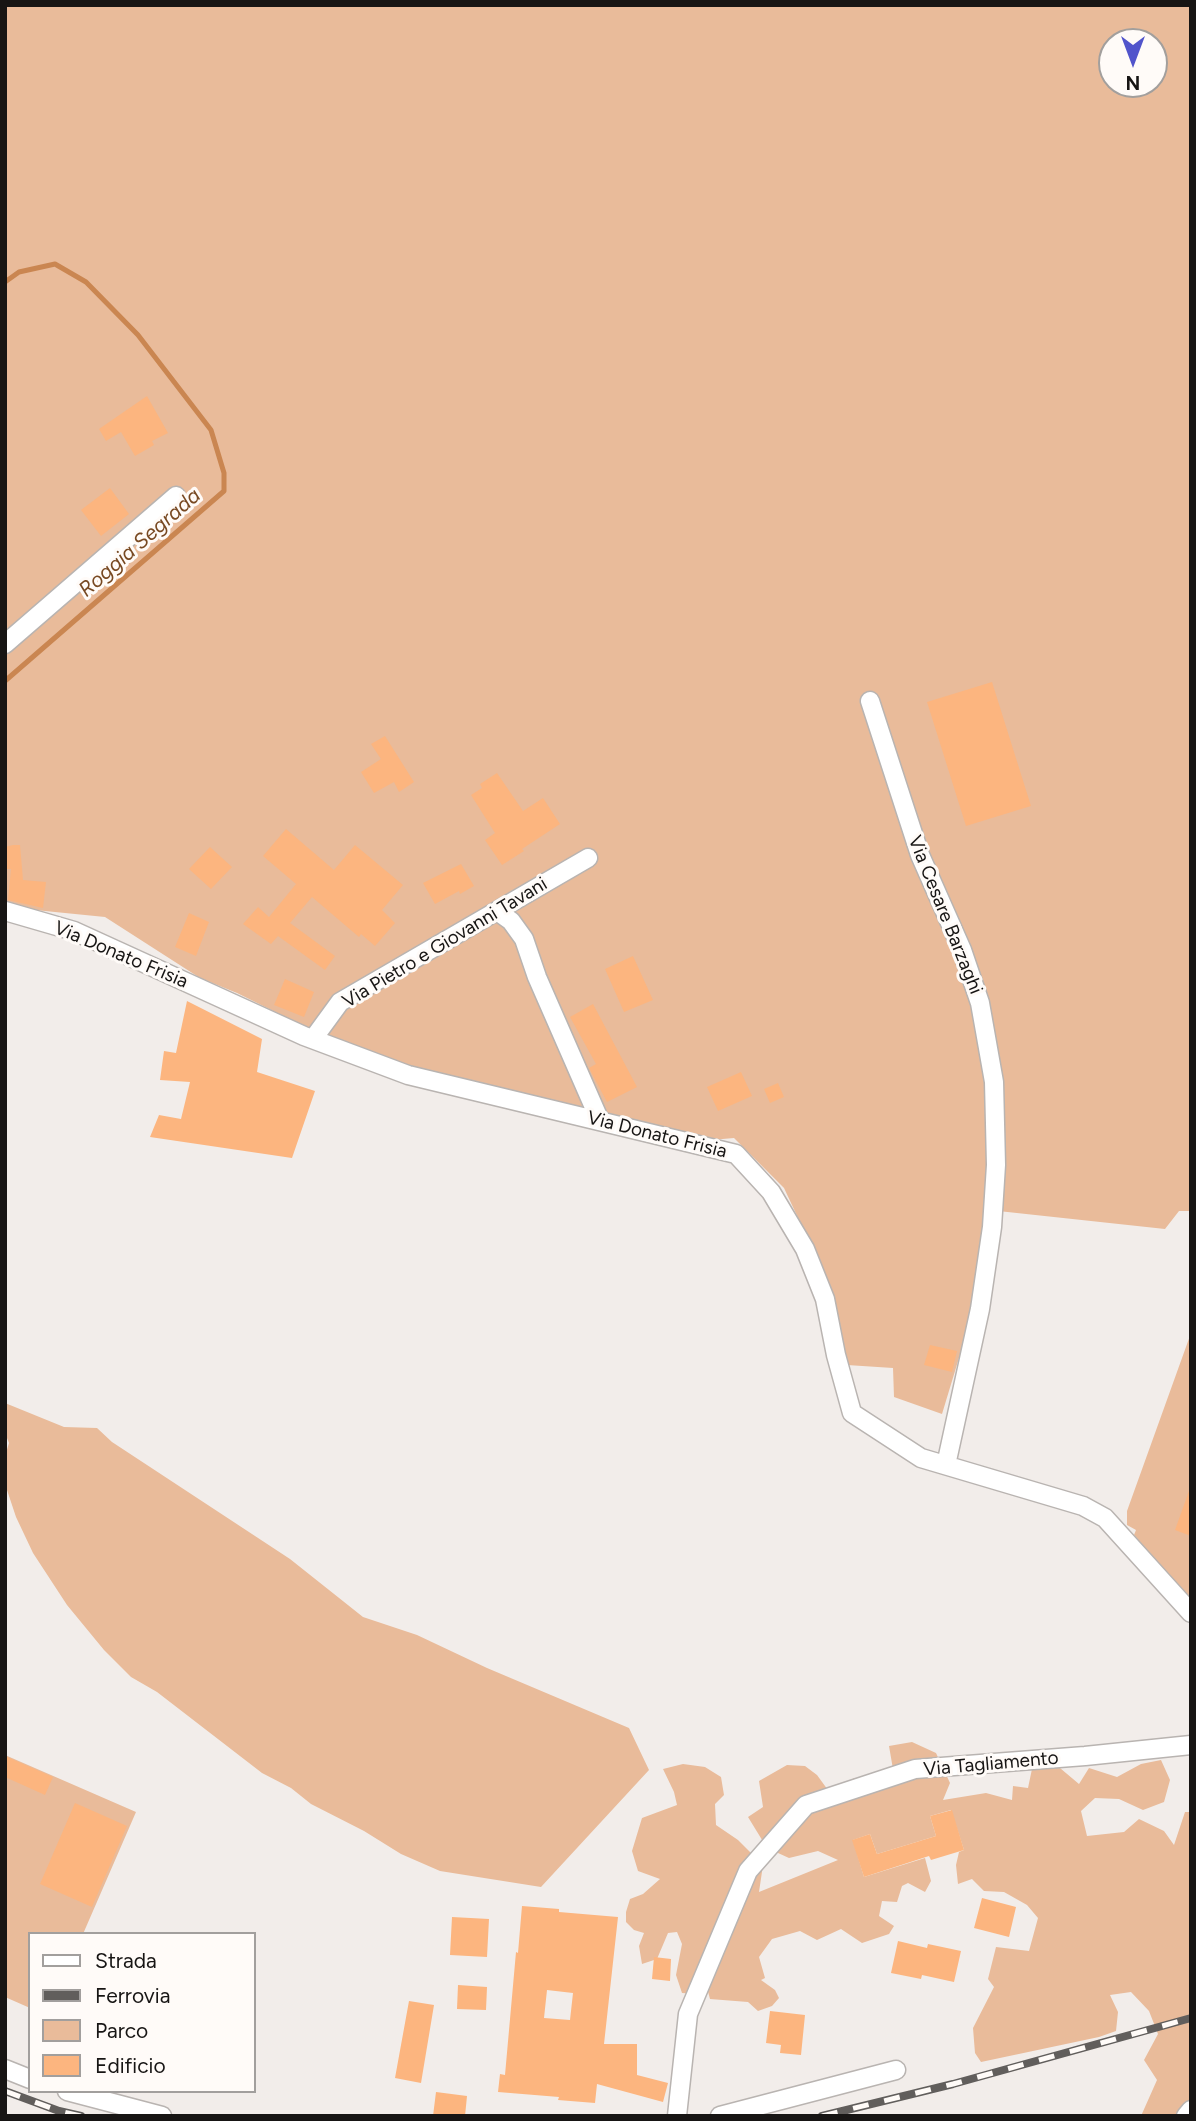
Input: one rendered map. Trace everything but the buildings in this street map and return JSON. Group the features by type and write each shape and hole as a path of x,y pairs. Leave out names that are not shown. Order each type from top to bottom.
{"street":[{"path":"5,644 176,496"},
{"name":"Via Cesare Barzaghi","path":"870,701 920,855 962,950 980,1003 994,1082 996,1165 992,1227 980,1309 946,1465"},
{"name":"Via Pietro e Giovanni Tavani","path":"313,1039 340,1002 588,858"},
{"name":"Via Donato Frisia","path":"5,911 74,931 313,1039 408,1075 736,1154 771,1192 805,1249 825,1299 836,1355 852,1413 921,1458 1083,1506 1105,1518 1191,1613"},
{"path":"497,911 511,921 524,939 537,977 600,1121"},
{"name":"Via Tagliamento","path":"677,2116 688,2014 748,1871 806,1805 915,1769 1191,1745"},
{"path":"5,2069 28,2077"},
{"path":"720,2116 896,2070"},
{"path":"75,2093 162,2116"},
{"path":"1186,2116 1191,2110"}],"green space":[{"path":"5,5 1191,5 1191,1211 1179,1211 1165,1229 989,1210 975,1305 942,1414 894,1397 893,1368 847,1365 830,1286 784,1188 734,1138 711,1140 356,1052 237,993 200,978 105,917 5,907"},
{"path":"1191,1333 1191,1603 1134,1535 1136,1530 1127,1525 1127,1511"},
{"path":"5,1403 64,1427 97,1428 112,1442 290,1559 363,1617 417,1635 629,1728 649,1770 541,1887 440,1871 401,1854 364,1831 311,1804 291,1788 262,1773 157,1692 131,1677 104,1650 67,1605 33,1553 16,1517 5,1484 5,1456 9,1443 5,1433"},
{"path":"912,1742 936,1753 950,1783 943,1800 986,1793 1012,1800 1013,1786 1028,1788 1032,1769 1054,1763 1079,1784 1089,1768 1117,1777 1141,1764 1161,1760 1170,1780 1164,1802 1143,1810 1119,1799 1095,1798 1081,1811 1087,1836 1124,1832 1139,1819 1164,1831 1174,1845 1185,1812 1191,1812 1191,2116 1141,2116 1157,2080 1144,2060 1158,2034 1149,2011 1131,1992 1110,1995 1118,2012 1116,2031 981,2062 975,2053 973,2028 994,1987 988,1979 996,1947 1029,1951 1038,1918 1027,1905 1004,1892 984,1891 972,1879 958,1884 956,1865 959,1852 964,1850 951,1810 930,1816 936,1836 877,1854 870,1834 853,1840 864,1877 925,1858 931,1881 925,1892 908,1883 902,1886 897,1902 882,1901 879,1916 894,1926 889,1934 862,1943 841,1929 817,1940 800,1931 772,1939 759,1957 765,1978 761,1980 775,1990 779,1998 772,2006 758,2011 748,2002 710,1999 707,1988 699,1994 682,1993 676,1975 682,1944 677,1932 668,1933 657,1959 642,1964 639,1946 644,1933 634,1930 626,1922 626,1912 630,1899 643,1894 660,1879 638,1871 632,1851 642,1818 677,1805 663,1769 683,1764 705,1767 721,1777 724,1795 715,1804 716,1825 738,1840 763,1865 759,1892 838,1860 818,1851 789,1858 767,1848 748,1817 763,1807 759,1781 787,1765 805,1766 817,1775 833,1797 854,1778 873,1783 878,1772 894,1775 889,1746"},
{"path":"5,1755 136,1812 84,1932 28,1932 28,2007 5,1997"}],"waterway":[{"name":"Roggia Segrada","path":"5,282 19,272 55,264 86,282 138,335 211,430 224,473 224,491 5,681"}],"railway":[{"path":"822,2116 953,2084 1191,2018"},
{"path":"5,2091 59,2111 81,2116"}]}
